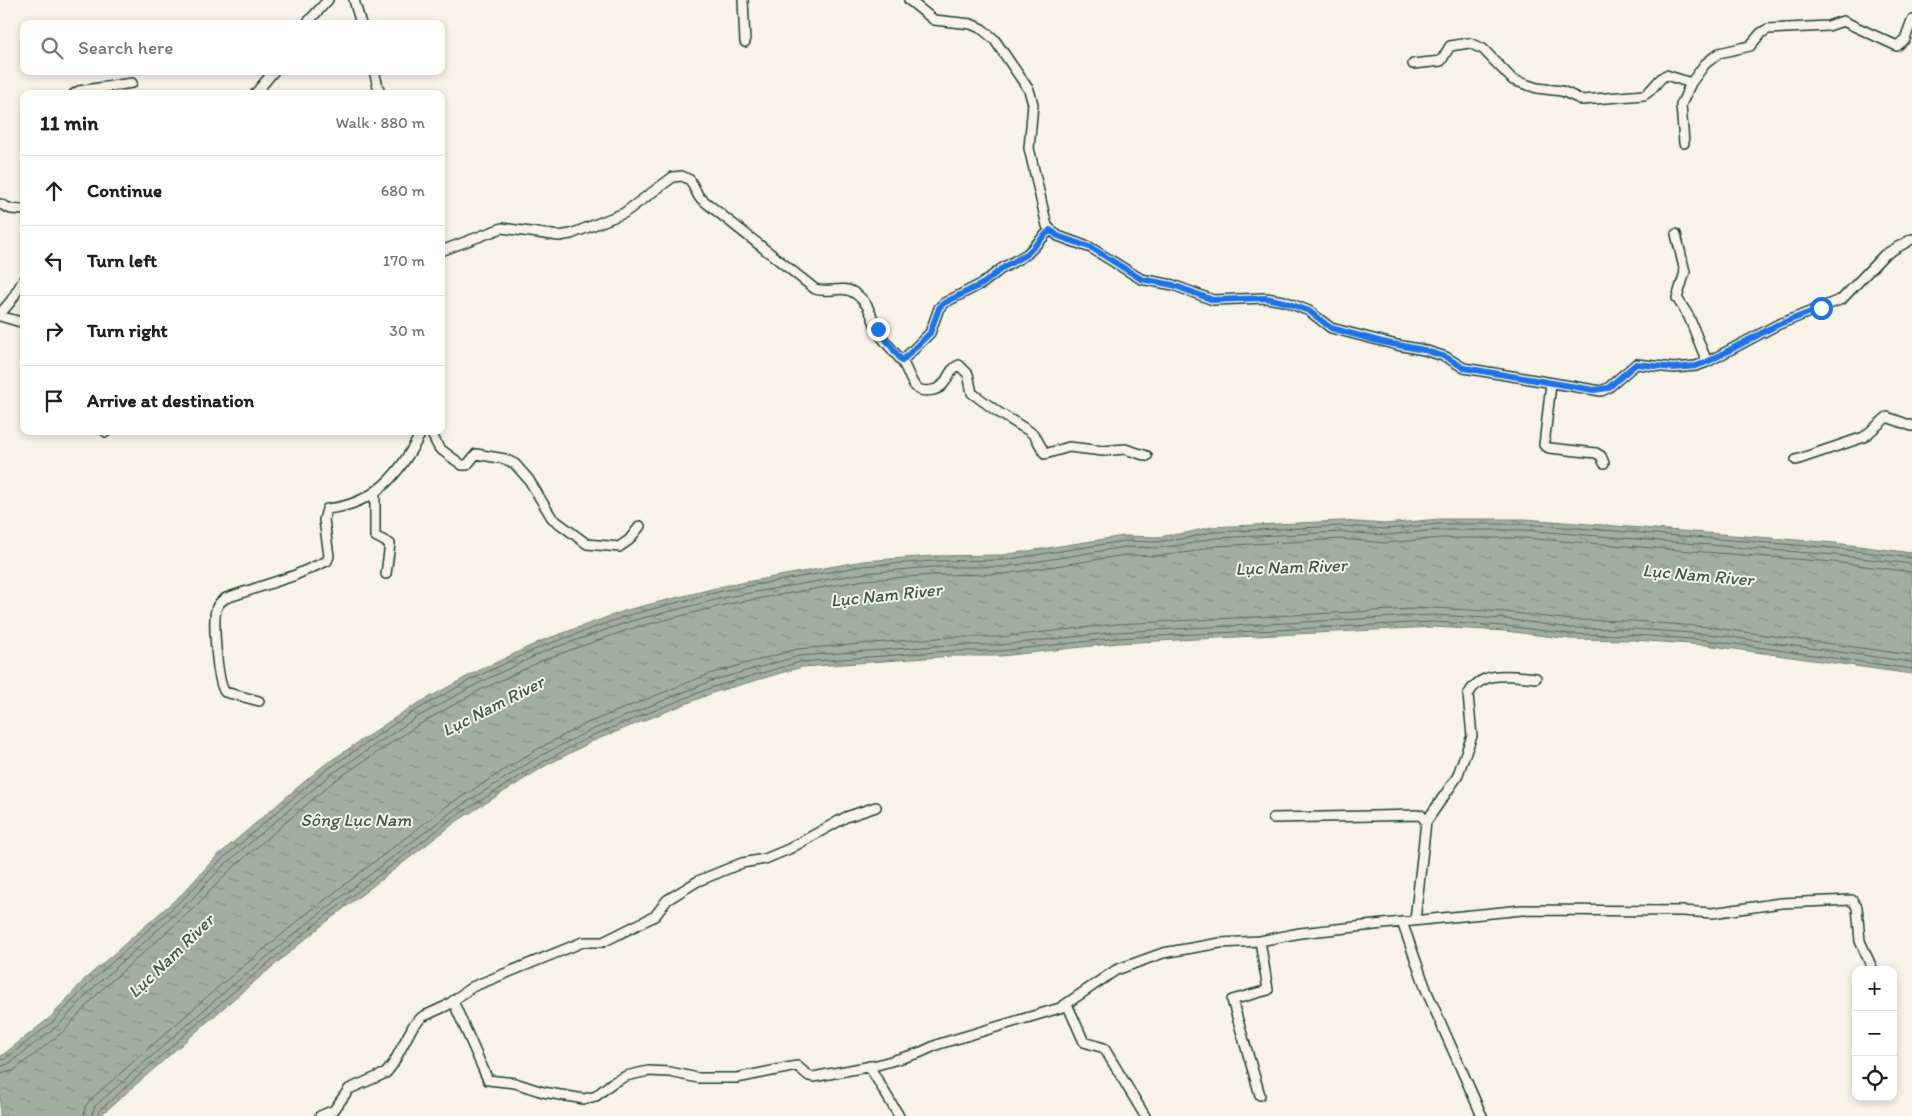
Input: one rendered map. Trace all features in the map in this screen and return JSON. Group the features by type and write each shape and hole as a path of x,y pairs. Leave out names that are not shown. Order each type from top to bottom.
{"street":[{"path":"310,20 328,0"},
{"path":"354,0 360,20"},
{"path":"743,0 745,42"},
{"path":"909,0 934,20 971,24 982,30 994,39 1029,90 1033,104 1029,148 1050,230 1058,236 1092,248 1133,275 1147,281 1173,285 1213,300 1266,298 1284,302 1309,311 1331,328 1349,334 1424,350 1446,357 1464,368 1551,384 1601,390 1610,387 1619,377 1636,364 1674,368 1696,366 1777,325 1842,299 1884,255 1912,238"},
{"path":"1684,143 1681,105 1692,83 1705,64 1723,51 1750,46 1761,33 1768,29 1828,26 1843,21 1897,46 1905,38 1912,20"},
{"path":"1413,64 1441,61 1450,46 1469,43 1483,49 1513,80 1531,86 1562,91 1587,101 1644,95 1651,91 1660,78 1666,75 1692,83"},
{"path":"258,90 271,75"},
{"path":"375,75 379,90"},
{"path":"85,90 132,83"},
{"path":"445,249 502,228 559,236 577,232 624,214 673,177 682,176 690,180 699,197 815,289 839,288 853,291 858,295 869,305 880,333 902,361 911,383 917,389 923,391 940,388 945,384 956,365 962,366 968,374 972,392 998,412 1035,436 1045,454 1070,447 1103,451 1125,449 1147,456"},
{"path":"0,204 11,210 20,210"},
{"path":"902,361 930,333 939,308 944,303 984,283 1001,269 1027,254 1050,230"},
{"path":"1676,234 1685,272 1677,298 1689,317 1707,362"},
{"path":"20,286 0,315 20,322"},
{"path":"1551,384 1544,445 1549,448 1596,453 1601,456 1604,463"},
{"path":"1796,460 1864,437 1887,417 1912,426"},
{"path":"260,701 225,692 222,688 217,658 215,618 218,605 226,598 293,576 327,561 329,556 324,520 327,509 346,505 375,494 383,488 400,466 419,435"},
{"path":"432,435 439,448 462,465 467,465 476,454 511,460 529,480 552,518 587,544 619,546 629,540 640,526"},
{"path":"375,494 375,536 390,544 386,574"},
{"path":"1415,920 1426,822 1457,777 1466,755 1472,736 1472,718 1467,700 1471,688 1478,681 1492,676 1536,678"},
{"path":"320,1116 334,1110 349,1089 386,1073 393,1064 412,1026 433,1010 453,1001 472,987 583,942 603,942 656,916 667,900 698,881 742,863 789,850 846,817 876,807"},
{"path":"1273,818 1422,815 1426,822"},
{"path":"453,1001 488,1080 515,1083 568,1097 584,1099 592,1098 612,1083 626,1076 648,1071 670,1072 698,1078 736,1078 797,1066 809,1076 814,1077 869,1066 919,1053 939,1044 1046,1013 1067,1004 1116,970 1139,961 1190,947 1220,942 1260,941 1308,932 1415,920 1549,909 1590,912 1682,911 1712,913 1788,902 1852,900 1857,908 1860,941 1871,966"},
{"path":"1402,922 1427,992 1482,1116"},
{"path":"1260,941 1268,990 1232,1000 1260,1095"},
{"path":"1067,1004 1084,1042 1104,1048 1145,1116"},
{"path":"869,1066 899,1116"}],"water":[{"name":"Sông Lục Nam","path":"1440,519 1525,519 1835,543 1912,553 1912,674 1706,645 1633,640 1570,639 1505,631 1433,627 1118,643 1001,656 952,656 802,667 715,692 593,741 545,766 457,821 321,926 230,1002 100,1116 0,1116 0,1057 52,1016 85,979 183,893 216,857 323,766 408,709 472,674 541,641 627,610 724,586 863,561 933,556 1003,555 1124,536 1157,537 1212,527 1342,521 1385,524"}],"route":[{"path":"878,329 902,361 930,333 939,308 944,303 984,283 1008,264 1027,254 1050,230 1058,236 1092,248 1133,275 1147,281 1173,285 1213,300 1249,301 1266,298 1284,302 1309,311 1322,319 1331,328 1382,342 1424,350 1446,357 1464,368 1567,387 1594,390 1610,387 1619,377 1636,364 1674,368 1696,366 1777,325 1821,308"}],"water label":[{"name":"Lục Nam River","path":"1291,567"},
{"name":"Lục Nam River","path":"1698,575"},
{"name":"Lục Nam River","path":"886,595"},
{"name":"Lục Nam River","path":"493,706"},
{"name":"Lục Nam River","path":"171,956"}]}
